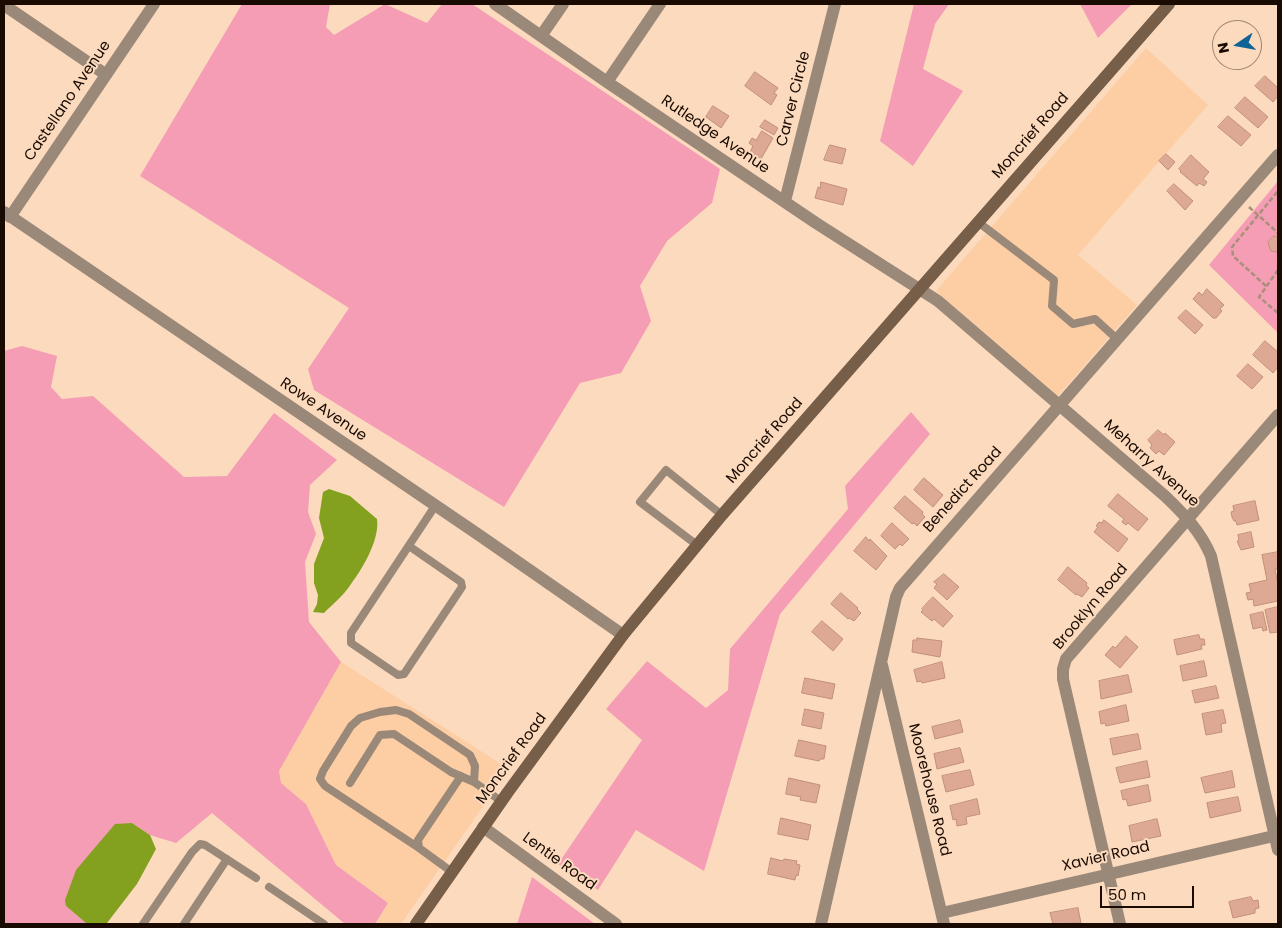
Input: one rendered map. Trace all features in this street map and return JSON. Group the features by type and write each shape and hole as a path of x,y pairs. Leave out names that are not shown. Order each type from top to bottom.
{"main road":[{"name":"Moncrief Road","path":"416,924 501,802 623,635 722,515 1168,4"}],"street":[{"name":"Castellano Avenue","path":"7,214 154,4"},
{"name":"Rutledge Avenue","path":"495,4 606,82 919,289"},
{"path":"541,36 563,4"},
{"path":"606,82 660,4"},
{"name":"Carver Circle","path":"786,201 835,4"},
{"path":"4,5 105,74"},
{"name":"Benedict Road","path":"821,924 896,597 905,580 1278,155"},
{"name":"Rowe Avenue","path":"7,214 623,635"},
{"name":"Meharry Avenue","path":"919,289 938,300 1165,496 1188,518 1200,534 1211,556 1277,836 1278,850"},
{"name":"Brooklyn Road","path":"1120,924 1063,680 1063,669 1066,659 1278,415"},
{"name":"Moorehouse Road","path":"882,663 943,918"},
{"name":"Lentie Road","path":"484,827 616,924"},
{"name":"Xavier Road","path":"943,918 1108,873 1277,836"}],"lane":[{"path":"978,222 1054,280 1052,306 1073,324 1095,320 1117,339"},
{"path":"697,545 640,502 666,470 722,515"},
{"path":"409,546 461,582 462,587 404,674 398,675 350,643 351,633 435,506"},
{"path":"452,872 325,786 320,779 350,726 360,718 380,712 396,710 409,714 470,755 475,766 474,782"},
{"path":"350,783 380,736 394,734 451,772 474,782 501,802"},
{"path":"419,848 418,840 461,776"},
{"path":"143,924 196,846 200,844 256,878"},
{"path":"184,924 227,859"},
{"path":"269,887 324,924"}],"path":[{"path":"1266,286 1234,256 1232,247 1278,191"},
{"path":"1247,206 1278,233"},
{"path":"1278,270 1259,297 1278,313"}],"shaded area":[{"path":"242,4 330,4 326,27 334,35 385,4 427,23 442,4 472,4 720,169 712,203 667,241 640,286 651,321 621,373 580,383 504,507 314,390 308,369 349,308 140,176"},
{"path":"914,4 949,4 935,24 923,69 963,91 913,166 880,141"},
{"path":"1080,4 1132,4 1098,38"},
{"path":"1146,48 1208,105 1078,255 1137,305 1058,396 936,291"},
{"path":"1278,181 1278,333 1209,265"},
{"path":"22,346 57,356 51,387 62,399 93,396 184,477 227,476 274,413 337,460 310,485 308,512 316,534 305,562 309,622 341,662 279,771 281,783 306,804 336,865 388,903 375,924 345,924 212,813 176,843 150,835 132,823 66,906 87,924 4,924 4,351"},
{"path":"911,412 930,434 780,614 704,871 636,830 598,890 558,864 642,740 606,709 647,661 706,708 728,690 730,649 848,509 845,486"},
{"path":"329,489 350,496 377,519 377,527 370,553 361,570 345,592 324,613 313,612 317,604 318,595 314,583 314,564 324,538 319,518 323,492"},
{"path":"341,662 509,769 401,924 375,924 388,903 336,865 306,804 281,783 279,771"},
{"path":"132,823 150,835 156,849 137,884 107,923 87,924 66,906 65,900 76,870 115,824"},
{"path":"532,877 595,924 517,924"}],"building":[{"path":"755,72 778,88 774,93 777,95 771,105 745,86"},
{"path":"1265,76 1278,88 1278,96 1273,102 1255,86"},
{"path":"1245,97 1268,117 1258,128 1235,108"},
{"path":"713,106 729,116 721,128 706,117"},
{"path":"1228,116 1251,135 1241,146 1218,127"},
{"path":"765,120 778,128 774,135 760,127"},
{"path":"762,131 773,138 761,159 750,152 753,146 749,143 752,138 756,140"},
{"path":"830,145 846,149 842,164 824,160"},
{"path":"1166,154 1175,162 1168,170 1159,161"},
{"path":"1191,155 1209,172 1203,179 1207,182 1204,186 1199,183 1197,186 1180,172 1179,169"},
{"path":"821,182 847,189 843,205 815,198"},
{"path":"1174,184 1193,201 1185,210 1167,191"},
{"path":"1274,236 1278,237 1278,252 1271,251 1268,242"},
{"path":"1207,289 1224,305 1216,318 1213,318 1193,299 1199,292 1202,295"},
{"path":"1186,310 1203,325 1195,334 1178,318"},
{"path":"1265,341 1278,352 1278,369 1273,373 1253,355"},
{"path":"1248,364 1263,377 1252,389 1237,376"},
{"path":"1158,430 1164,435 1165,433 1175,442 1164,455 1159,451 1156,454 1150,448 1152,445 1148,440"},
{"path":"924,478 943,495 933,507 914,490"},
{"path":"1118,494 1148,519 1138,531 1128,523 1126,525 1122,522 1124,519 1108,506"},
{"path":"905,496 923,512 922,514 925,517 917,526 914,523 912,524 894,508"},
{"path":"1255,501 1259,520 1237,525 1232,517 1233,506"},
{"path":"1104,520 1128,539 1118,552 1094,532 1099,522 1102,523"},
{"path":"892,523 909,539 902,546 900,544 895,549 881,536"},
{"path":"1251,532 1254,547 1241,550 1237,541 1239,541 1238,535"},
{"path":"866,537 887,556 876,570 854,551"},
{"path":"1278,552 1278,569 1275,569 1278,584 1278,601 1254,606 1253,599 1248,600 1246,593 1251,592 1249,584 1267,580 1262,555"},
{"path":"1068,567 1087,583 1086,585 1089,588 1082,597 1076,595 1058,580"},
{"path":"944,574 959,587 947,600 934,588 937,584 934,582"},
{"path":"841,593 861,613 854,621 848,619 831,604"},
{"path":"933,597 953,616 943,627 934,619 932,621 921,612"},
{"path":"1278,607 1278,632 1270,633 1265,610"},
{"path":"1263,612 1267,630 1263,631 1262,627 1253,629 1250,615"},
{"path":"822,621 843,639 833,651 812,632"},
{"path":"1199,635 1200,639 1204,639 1205,645 1201,645 1202,649 1177,655 1174,640"},
{"path":"1126,636 1138,647 1120,668 1105,655 1113,646 1115,648"},
{"path":"917,638 942,641 940,657 912,652 913,640 917,640"},
{"path":"1204,661 1207,676 1183,681 1180,666"},
{"path":"942,662 945,678 922,683 921,681 917,682 914,670"},
{"path":"1128,675 1132,692 1101,699 1099,681"},
{"path":"805,678 835,684 832,699 802,693"},
{"path":"1216,686 1219,698 1195,703 1192,691"},
{"path":"1126,705 1129,721 1106,726 1105,723 1101,724 1099,712"},
{"path":"805,709 824,713 821,729 802,725"},
{"path":"1223,710 1226,723 1221,724 1222,732 1206,735 1202,714"},
{"path":"960,720 963,732 935,739 932,727"},
{"path":"1138,734 1141,749 1113,755 1110,739"},
{"path":"799,740 826,746 824,759 819,761 795,756"},
{"path":"960,748 964,762 937,769 934,754"},
{"path":"1147,761 1150,777 1120,783 1116,768"},
{"path":"970,770 974,785 946,792 942,776"},
{"path":"1232,771 1235,787 1205,793 1201,778"},
{"path":"789,778 820,785 816,803 800,800 801,797 786,794"},
{"path":"1148,785 1151,801 1128,806 1126,799 1123,800 1121,791"},
{"path":"1238,797 1241,811 1210,818 1207,803"},
{"path":"977,799 980,814 966,817 967,824 957,826 956,819 953,820 950,806"},
{"path":"781,818 811,825 808,840 778,834"},
{"path":"1157,819 1161,836 1132,842 1129,826"},
{"path":"771,858 783,861 784,859 797,861 796,864 800,865 798,876 796,875 795,880 768,874"},
{"path":"1251,897 1253,901 1258,900 1259,908 1255,909 1255,913 1233,918 1229,902"},
{"path":"1078,908 1081,923 1053,924 1050,913"}]}
